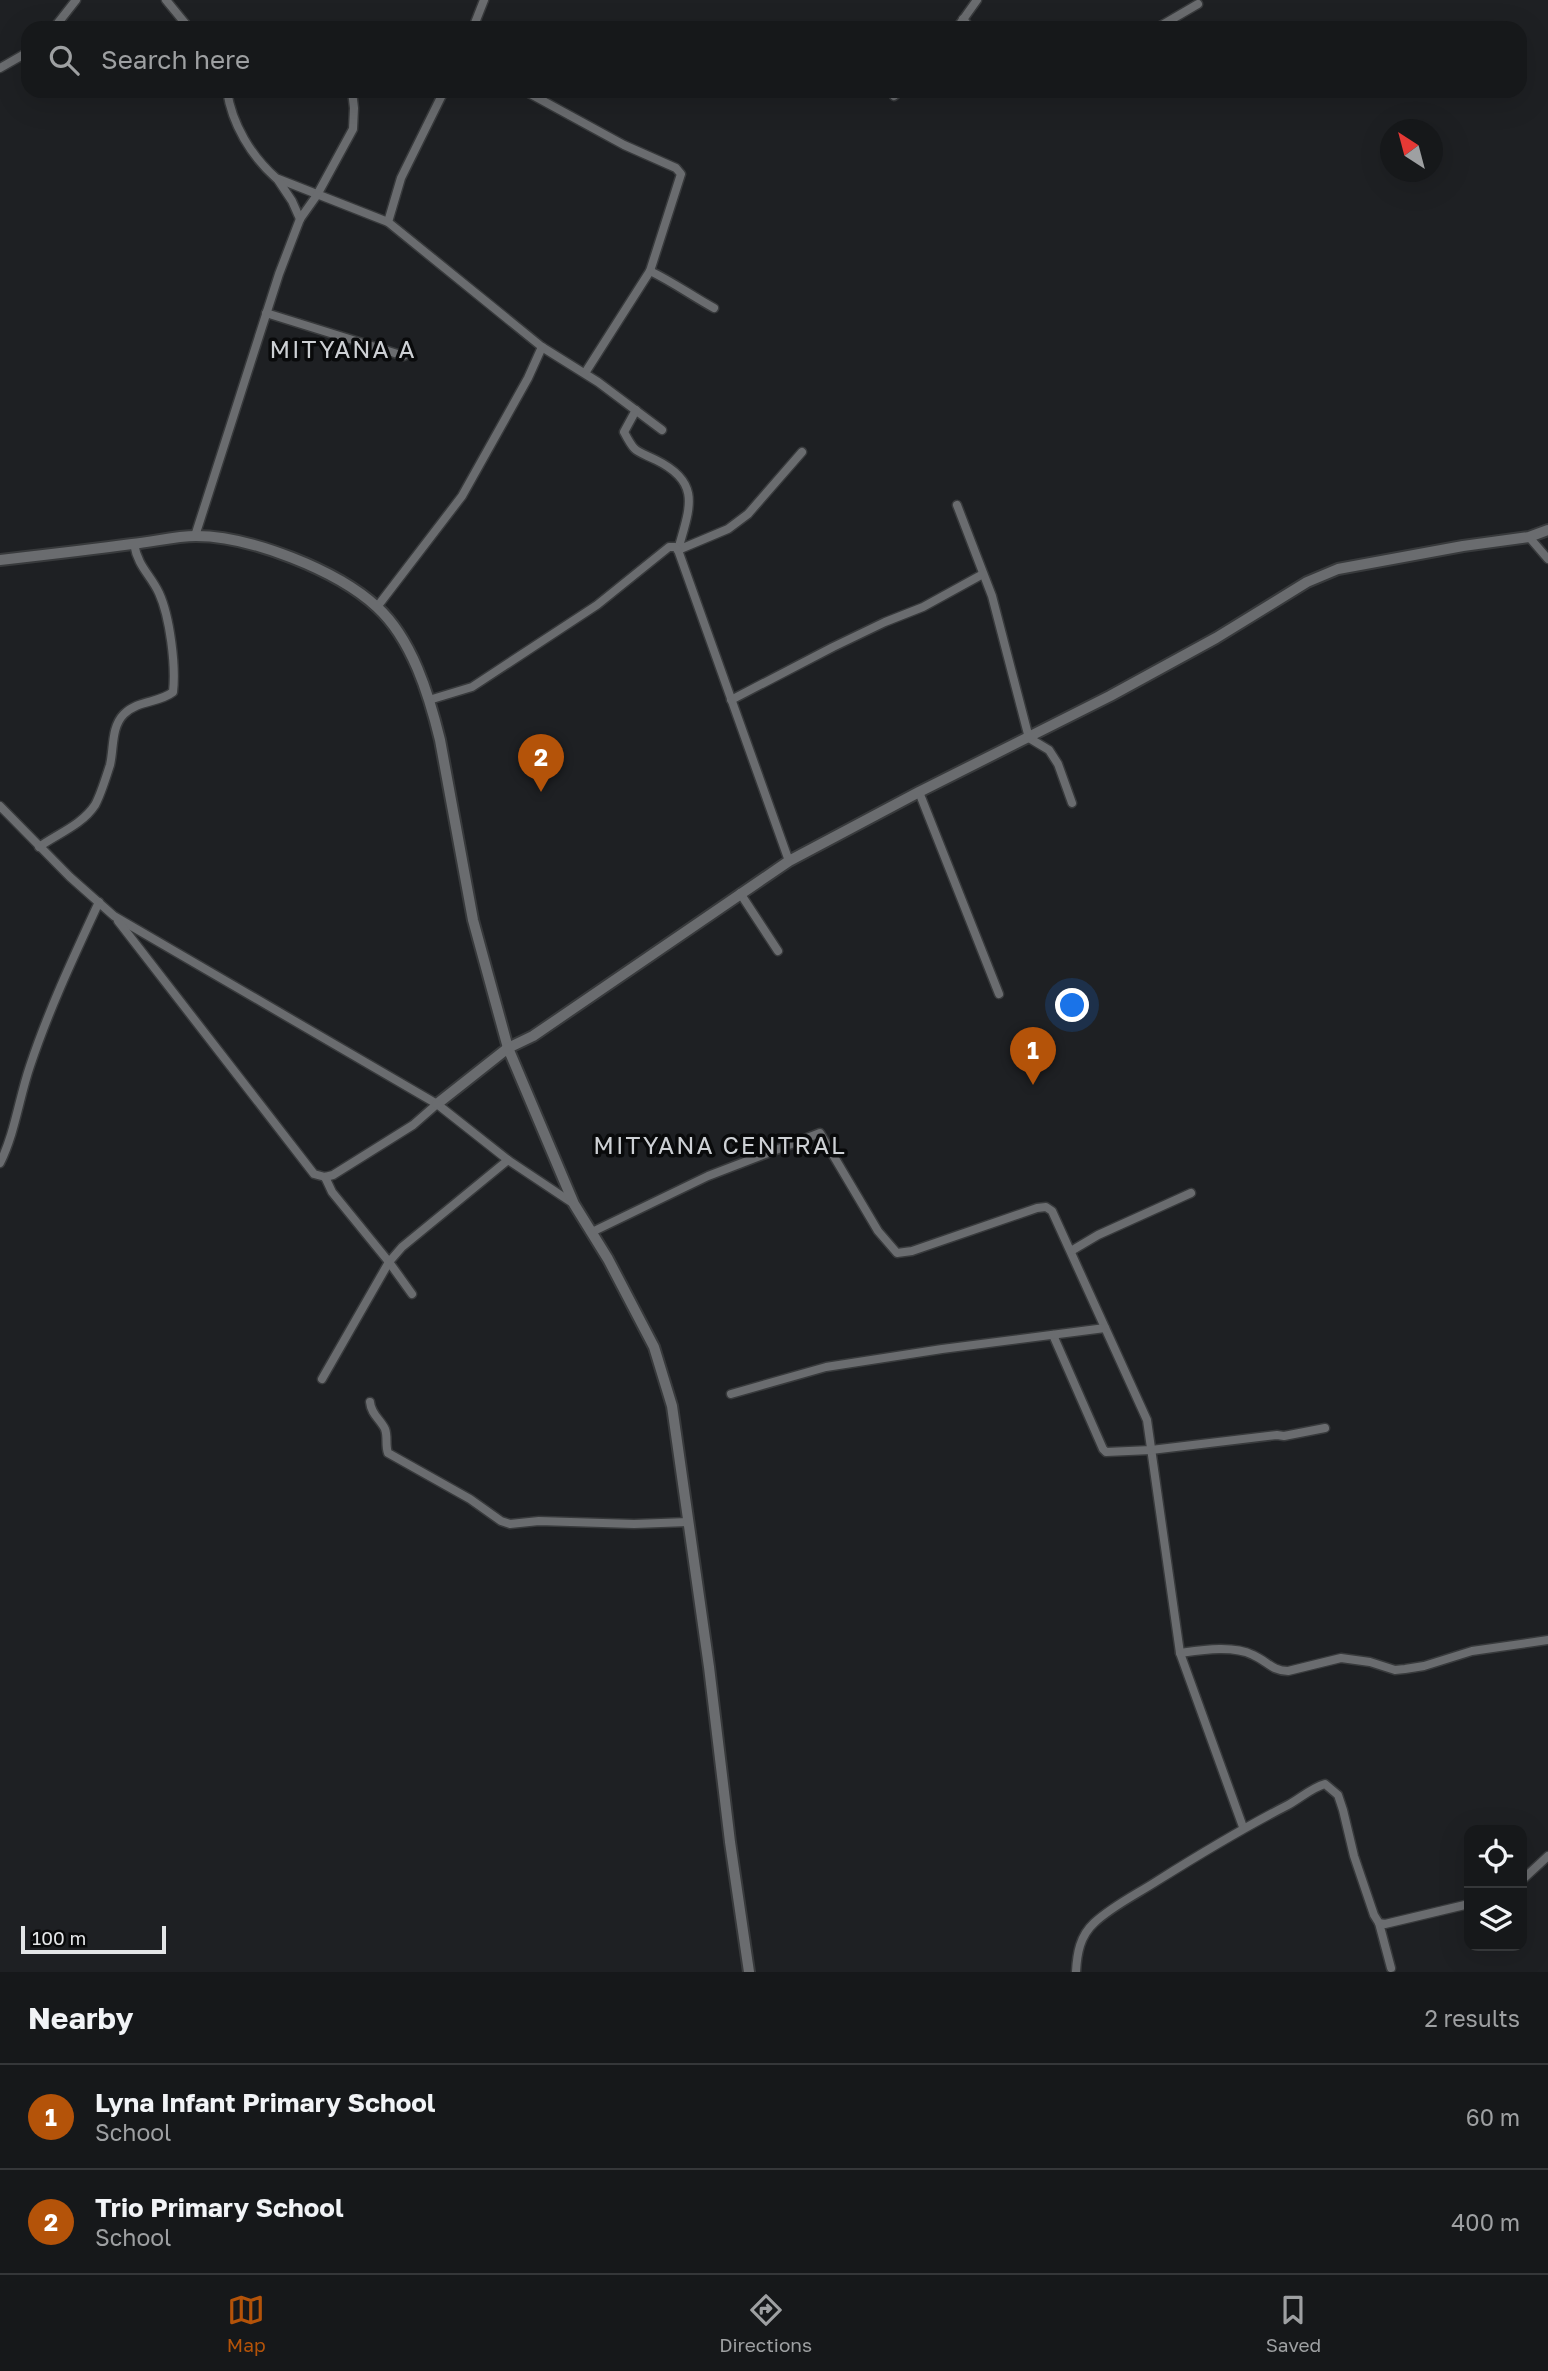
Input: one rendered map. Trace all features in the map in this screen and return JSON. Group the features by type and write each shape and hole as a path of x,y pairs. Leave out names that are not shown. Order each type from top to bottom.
{"main road":[{"path":"437,1104 508,1048 533,1036 789,860 1029,738 1205,644 1322,575 1338,569 1463,546 1529,537 1548,530"},
{"path":"0,560 195,536 261,547 296,559 327,574 377,607 408,649 429,699 440,740 473,920 508,1048 574,1204 633,1302 654,1347 672,1406 750,1972"}],"street":[{"path":"60,21 76,0"},
{"path":"166,0 183,21"},
{"path":"476,21 484,0"},
{"path":"963,19 976,0"},
{"path":"1169,21 1198,4"},
{"path":"0,68 21,56"},
{"path":"230,98 234,119 242,134 260,162 287,192 300,219"},
{"path":"195,536 266,313 300,219 317,195 353,129 353,98"},
{"path":"388,222 401,178 440,98"},
{"path":"538,98 624,145 676,168 681,174 650,271 585,373"},
{"path":"276,178 388,222 542,347 585,373 662,430"},
{"path":"650,271 713,308"},
{"path":"266,313 404,356"},
{"path":"377,607 462,496 528,378 542,347"},
{"path":"636,410 624,432 634,450 659,461 681,479 690,492 688,513 678,550 789,860"},
{"path":"678,550 728,529 748,514 802,452"},
{"path":"957,505 992,596 1029,738 1049,750 1058,764 1072,803"},
{"path":"1529,537 1548,559"},
{"path":"39,847 76,824 96,804 110,764 118,722 123,715 131,708 167,697 173,692 166,614 159,593 136,558 134,544"},
{"path":"429,699 472,687 597,605 668,547 678,550"},
{"path":"731,700 833,647 923,607 984,574"},
{"path":"919,792 999,994"},
{"path":"0,806 39,847 114,916 314,1174 325,1177 349,1166 413,1125 437,1104"},
{"path":"740,893 778,951"},
{"path":"0,1163 10,1142 29,1067 47,1018 99,902"},
{"path":"114,916 437,1104 508,1160 574,1204"},
{"path":"592,1232 708,1177 820,1133 878,1231 897,1253 912,1251 1046,1207 1056,1217 1147,1420 1180,1653 1243,1827"},
{"path":"322,1379 389,1262 402,1247 508,1160"},
{"path":"325,1177 332,1192 412,1294"},
{"path":"1071,1251 1098,1235 1191,1193"},
{"path":"731,1394 826,1367 1105,1328"},
{"path":"1053,1335 1106,1452 1152,1450 1284,1436 1325,1428"},
{"path":"370,1402 386,1432 385,1445 388,1453 470,1499 501,1521 510,1524 540,1521 634,1524 688,1522"},
{"path":"1180,1653 1236,1650 1252,1654 1280,1671 1341,1658 1370,1662 1395,1670 1424,1666 1472,1651 1548,1640"},
{"path":"1076,1972 1077,1954 1082,1938 1094,1923 1243,1827 1292,1803 1317,1786 1329,1785 1338,1795 1354,1856 1379,1923 1391,1968"},
{"path":"1527,1875 1548,1856"},
{"path":"1379,1923 1385,1924 1464,1905"}],"place":[{"name":"Trio Primary School","path":"541,792"},
{"name":"Lyna Infant Primary School","path":"1033,1085"}],"district":[{"name":"MITYANA A","path":"343,350"},
{"name":"MITYANA CENTRAL","path":"720,1146"}]}
